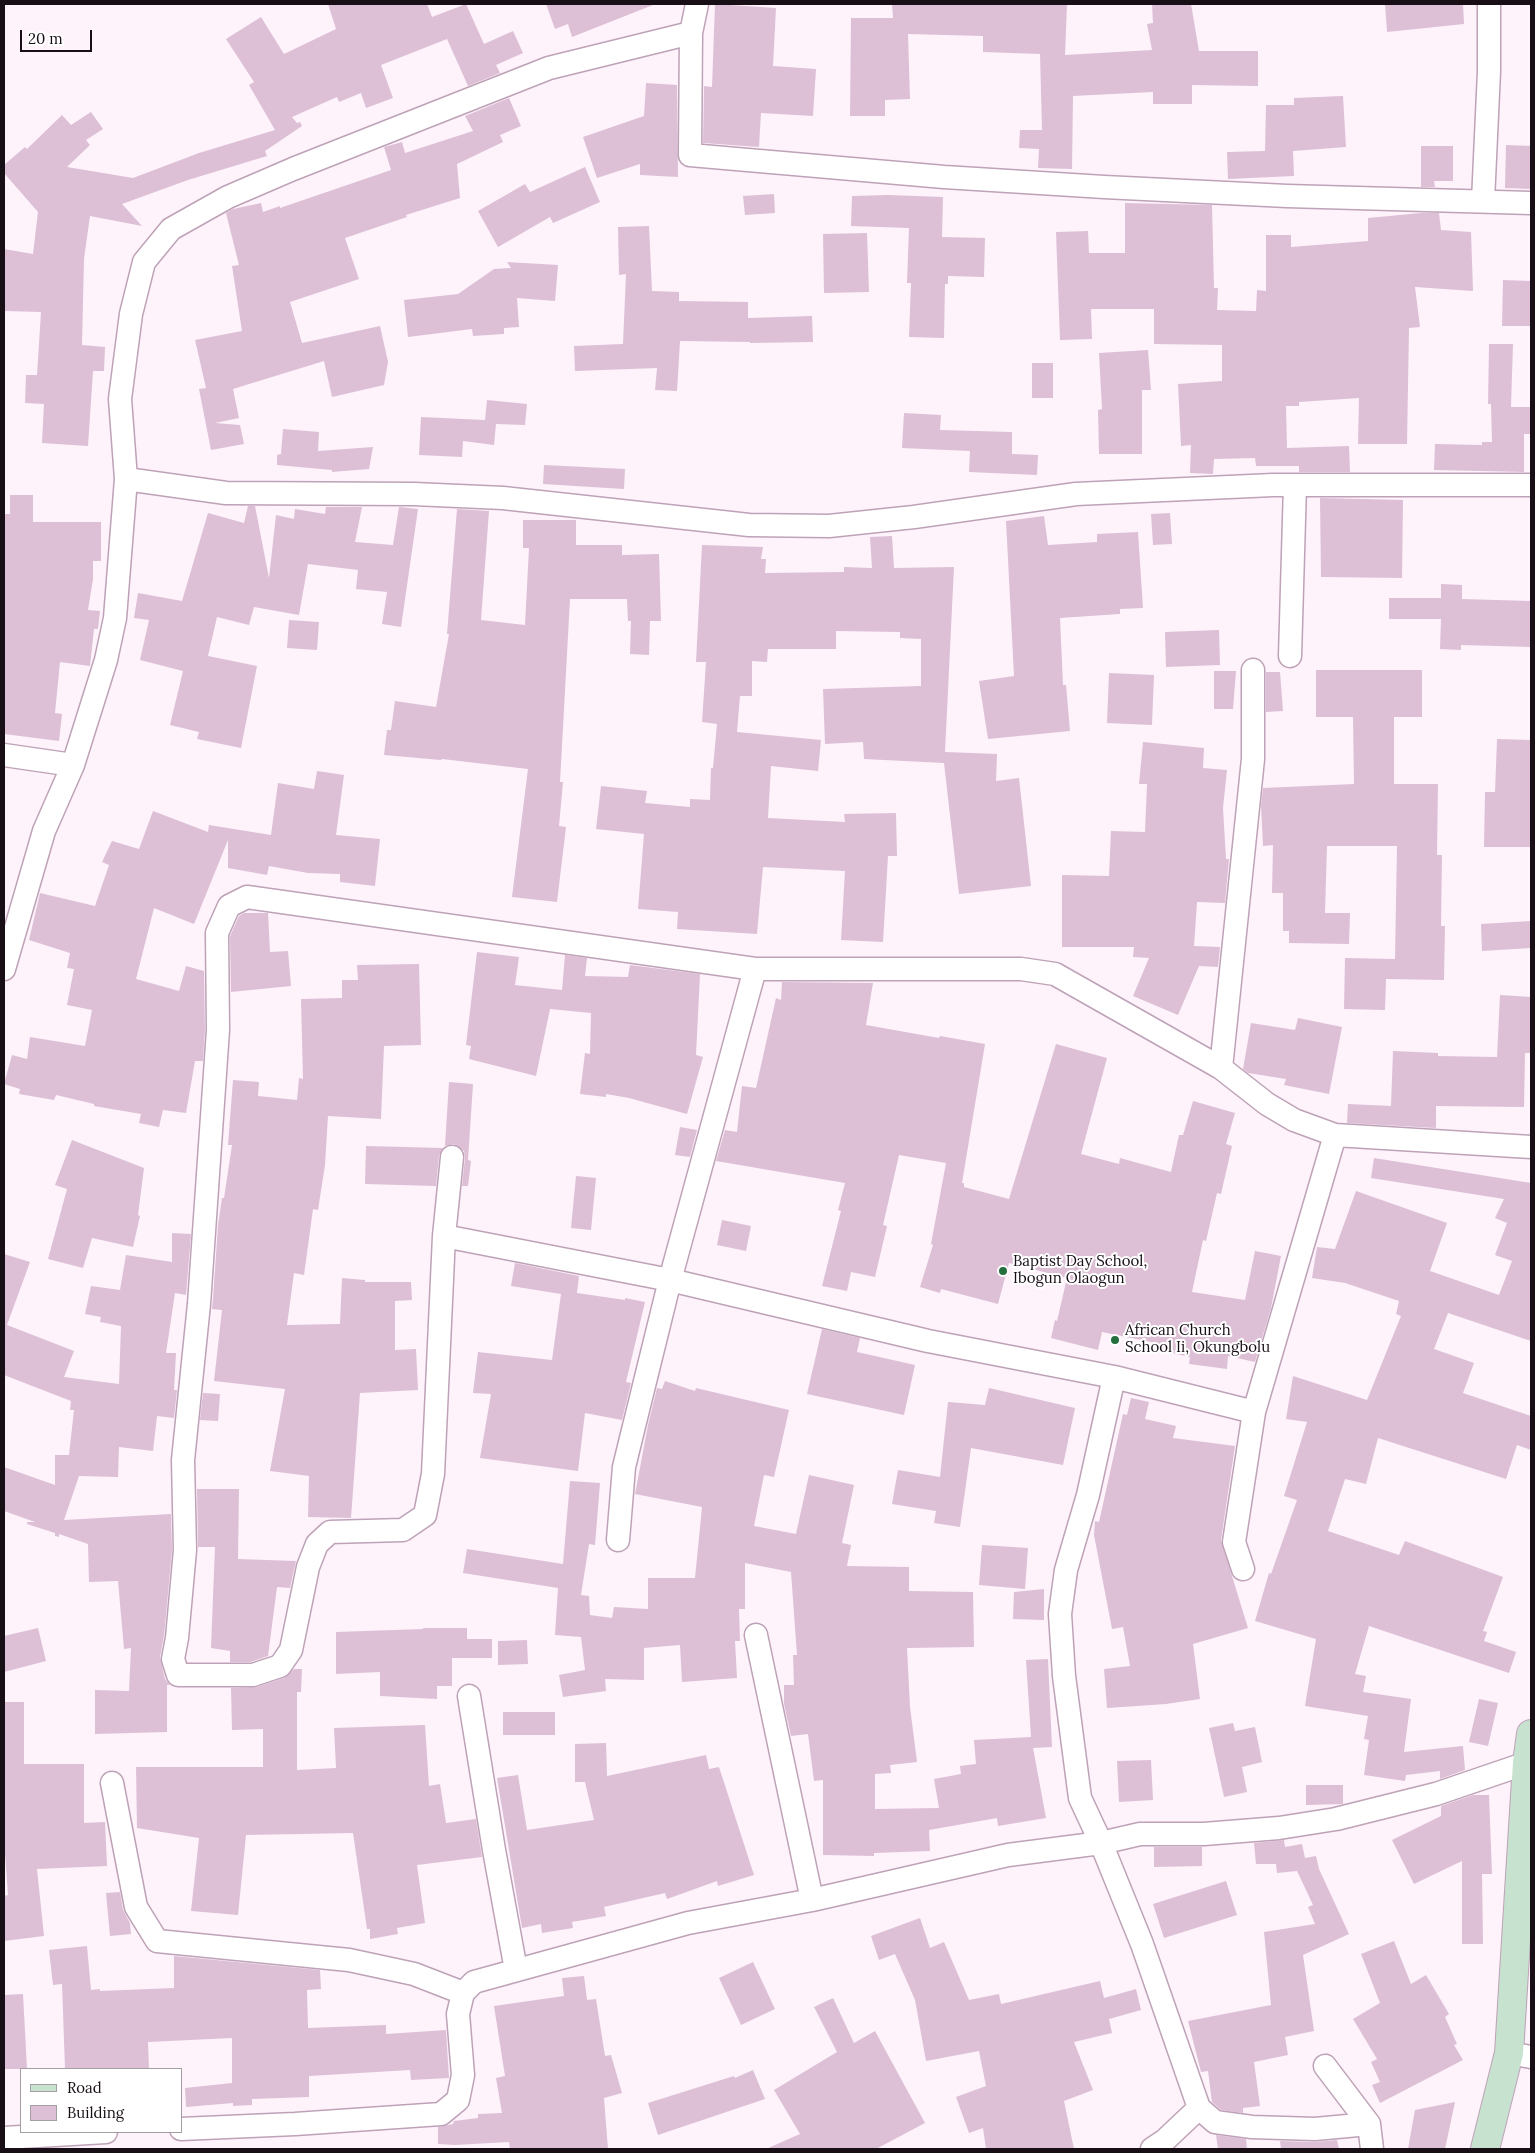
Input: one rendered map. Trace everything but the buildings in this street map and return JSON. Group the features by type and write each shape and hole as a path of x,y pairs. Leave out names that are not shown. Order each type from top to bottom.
{"main road":[{"path":"1485,2149 1520,2055 1527,1763 1531,1734"}],"street":[{"path":"696,4 691,33 690,155 944,177 1104,187 1287,196 1531,203"},
{"path":"1483,201 1490,71 1489,4"},
{"path":"4,970 44,831 73,765 106,660 115,618 126,479 120,399 131,314 144,262 171,229 228,197 285,172 549,68 691,33"},
{"path":"126,479 226,493 414,494 503,498 749,525 829,526 914,517 1076,494 1295,485 1531,485"},
{"path":"1290,656 1295,485"},
{"path":"1220,1068 1253,759 1253,670"},
{"path":"4,755 73,765"},
{"path":"452,1158 444,1236 433,1474 425,1515 403,1530 330,1532 317,1544 308,1567 290,1650 280,1666 253,1675 178,1675 172,1659 177,1638 185,1550 183,1460 199,1304 218,1030 217,933 229,906 247,897 755,969 1022,969 1055,974 1220,1068 1267,1104 1294,1120 1335,1135 1531,1147"},
{"path":"618,1540 624,1467 670,1280 755,969"},
{"path":"1243,1569 1234,1542 1254,1412 1335,1135"},
{"path":"444,1236 670,1280 928,1341 1114,1377 1254,1412"},
{"path":"1114,1377 1088,1495 1066,1570 1060,1614 1064,1676 1080,1798 1101,1843 1142,1944 1199,2108 1214,2122 1252,2127 1315,2129 1369,2124"},
{"path":"756,1635 812,1900"},
{"path":"469,1696 516,1970"},
{"path":"182,2129 295,2124 441,2114 458,2100 463,2075 458,2014 463,1993 474,1982 516,1970 688,1924 812,1900 1008,1855 1101,1843 1140,1834 1204,1834 1279,1828 1336,1819 1436,1794 1527,1763"},
{"path":"112,1783 136,1907 157,1941 349,1960 414,1974 463,1993"},
{"path":"1325,2066 1369,2124 1372,2149"},
{"path":"1152,2149 1164,2141 1199,2108"},
{"path":"4,2138 89,2133"}],"place":[{"name":"Baptist Day School, Ibogun Olaogun","path":"1003,1271"},
{"name":"African Church School Ii, Okungbolu","path":"1115,1340"}]}
